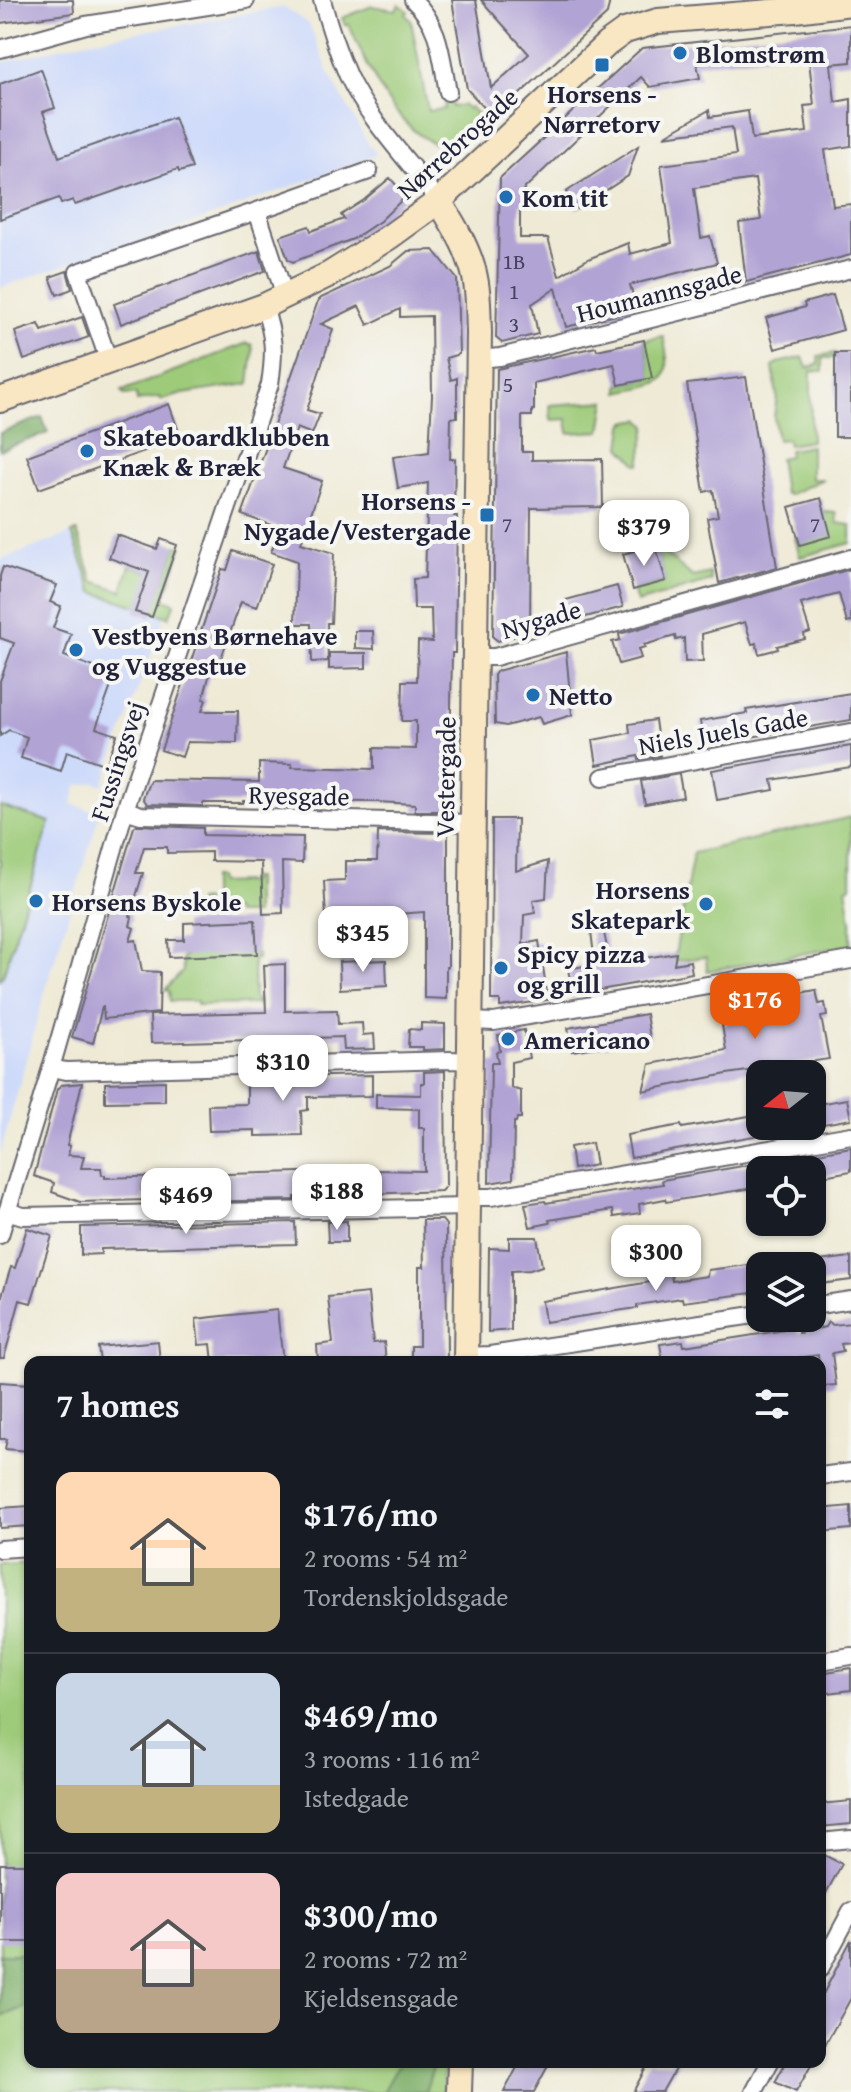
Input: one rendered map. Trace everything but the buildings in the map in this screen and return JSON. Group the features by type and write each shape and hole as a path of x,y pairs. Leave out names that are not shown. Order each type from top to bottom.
{"main road":[{"name":"Nørrebrogade","path":"0,400 274,301 342,267 439,201 607,44 625,31 658,21 763,6 851,3"},
{"name":"Vestergade","path":"439,201 472,263 478,291 466,1356"},
{"path":"459,2092 460,2068"}],"street":[{"path":"0,49 86,25 246,0"},
{"path":"322,0 349,79 392,143 439,201"},
{"path":"413,0 426,14 438,36 448,92"},
{"name":"Nørrebrogade","path":"109,362 78,272 369,171"},
{"path":"257,211 274,301"},
{"name":"Houmannsgade","path":"478,359 500,357 851,269"},
{"name":"Fussingsvej","path":"0,1235 125,810 270,384 274,355 274,301"},
{"name":"Nygade","path":"475,657 495,657 851,558"},
{"name":"Niels Juels Gade","path":"603,777 851,732"},
{"name":"Ryesgade","path":"125,810 141,815 472,823"},
{"path":"471,1021 494,1022 851,960"},
{"path":"51,1068 66,1071 471,1061"},
{"path":"7,1211 23,1216 469,1202 851,1135"},
{"path":"826,1304 851,1300"},
{"path":"486,1356 746,1316"},
{"path":"826,1475 851,1472"},
{"path":"0,1549 24,1547"},
{"path":"826,1660 851,1656"},
{"path":"826,1841 851,1839"},
{"path":"826,1958 851,1911"},
{"path":"754,2092 767,2068"}],"shaded area":[{"path":"284,7 309,24 330,75 377,155 97,258 95,254 0,288 0,63 81,42"},
{"path":"72,533 93,592 165,616 103,785 94,782 78,784 72,804 100,813 46,988 0,1155 0,560"}],"green space":[{"path":"399,4 408,11 406,15 411,20 428,111 445,109 444,104 451,102 452,107 470,107 487,124 454,147 435,143 418,134 402,119 376,81 349,24 345,25 342,18 372,6 396,10"},
{"path":"663,336 667,364 662,379 619,392 619,385 651,378 644,340"},
{"path":"247,343 252,345 253,351 249,384 162,400 159,397 137,401 136,394 124,395 122,391"},
{"path":"835,353 835,358 823,358 823,371 811,371 811,441 788,445 787,439 777,440 773,367 803,357 807,368 819,364 818,356"},
{"path":"606,401 601,431 569,433 567,419 551,420 550,405"},
{"path":"42,417 48,433 0,450 0,433"},
{"path":"640,419 647,426 640,464 637,464 621,447 626,422"},
{"path":"811,446 811,479 823,479 788,495 784,493 779,458 789,456 789,450"},
{"path":"824,512 836,513 837,523 851,525 851,543 800,557 795,539 798,537 800,544"},
{"path":"77,531 93,581 122,591 130,565 149,572 158,597 177,545 182,546 164,599 175,603 169,617 93,592 72,533"},
{"path":"655,545 693,577 710,573 711,581 637,603 633,590 665,581"},
{"path":"0,806 50,822 0,979"},
{"path":"851,817 851,886 846,888 851,945 707,971 706,957 674,961 693,853"},
{"path":"211,878 217,878 218,883 250,882 250,878 255,878 255,914 217,910 217,915 197,915 197,901 211,900"},
{"path":"197,944 257,954 257,959 253,960 254,999 258,1000 258,1004 197,1005 197,1001 170,1001 169,991 165,990 183,971 182,959"},
{"path":"24,1563 24,2068 445,2068 443,2092 0,2092 0,1565"},
{"path":"0,1954 24,1954 24,2007 0,2017"},
{"path":"397,2068 433,2068 425,2092 383,2092"}],"place":[{"name":"Blomstrøm","path":"680,53"},
{"name":"Horsens - Nørretorv","path":"602,65"},
{"name":"Kom tit","path":"506,197"},
{"name":"Skateboardklubben Knæk & Bræk","path":"87,451"},
{"name":"Horsens - Nygade/Vestergade","path":"487,515"},
{"name":"Vestbyens Børnehave og Vuggestue","path":"76,650"},
{"name":"Netto","path":"533,695"},
{"name":"Horsens Byskole","path":"36,901"},
{"name":"Horsens Skatepark","path":"706,904"},
{"name":"Spicy pizza og grill","path":"501,968"},
{"name":"Americano","path":"508,1039"}]}
